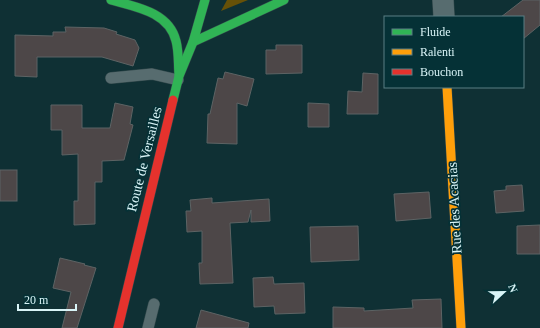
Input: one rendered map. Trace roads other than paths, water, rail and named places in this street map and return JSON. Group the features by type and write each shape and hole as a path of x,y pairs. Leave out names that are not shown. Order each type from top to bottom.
{"main road":[{"path":"111,0 157,15 169,24 175,37 179,78"},
{"name":"Route de Versailles","path":"118,328 179,78 194,42 205,0"},
{"path":"194,42 284,0"},
{"name":"Rue des Acacias","path":"447,88 460,328"}],"street":[{"path":"443,0 444,16"}],"lane":[{"path":"111,78 152,74 179,78"},
{"path":"148,328 154,304"}]}
